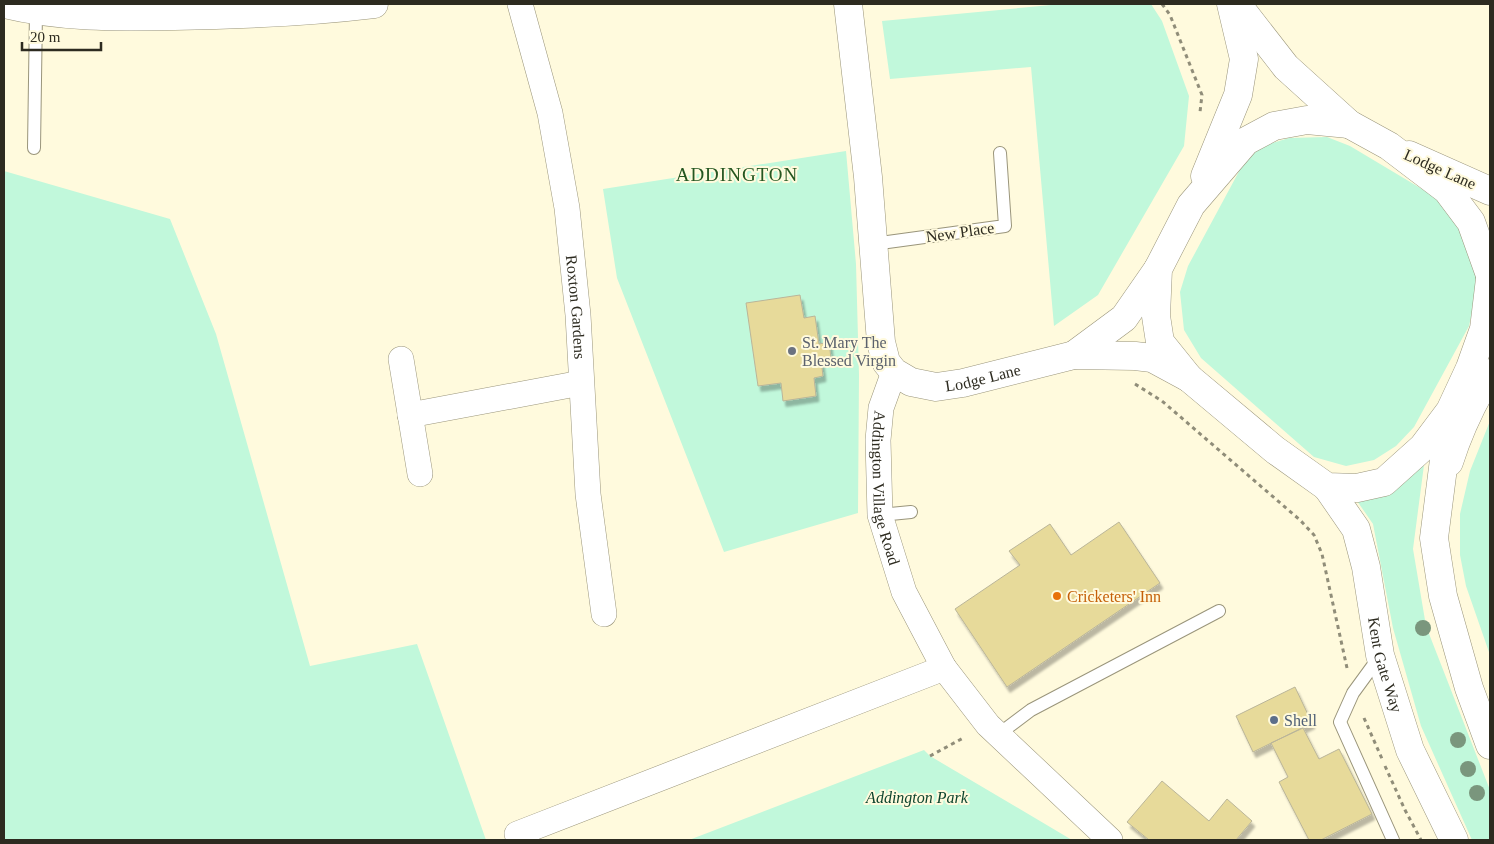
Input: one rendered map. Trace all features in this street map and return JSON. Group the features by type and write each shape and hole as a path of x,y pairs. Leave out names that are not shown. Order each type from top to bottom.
{"main road":[{"path":"4,4 36,12 116,17 251,15 325,10 374,4"},
{"path":"848,4 868,177 881,342 886,362 894,372"},
{"path":"1196,199 1238,96 1244,59 1231,4"},
{"path":"1237,4 1286,67 1349,124 1390,146 1447,190 1471,222 1490,275"},
{"path":"1196,199 1246,141 1274,126 1307,120 1349,124"},
{"name":"Lodge Lane","path":"1390,146 1490,191"},
{"name":"Lodge Lane","path":"1074,355 1124,318 1158,269 1196,199"},
{"path":"1158,269 1156,316 1160,342 1190,378 1275,450 1327,487 1358,488 1384,482 1423,447 1480,370 1490,334"},
{"path":"1440,488 1454,444 1475,397 1480,370 1490,279"},
{"name":"Lodge Lane","path":"894,372 912,382 936,387 963,383 1074,355 1135,356 1152,358 1190,378"},
{"path":"1450,411 1434,538 1443,596 1469,688 1490,744"},
{"name":"Kent Gate Way","path":"1327,487 1356,528 1366,567 1380,655 1410,750 1454,840"}],"street":[{"name":"Roxton Gardens","path":"520,4 550,112 567,208 578,315 588,494 604,614"},
{"path":"401,358 420,474"},
{"name":"Addington Village Road","path":"894,372 881,408 878,440 880,515 904,592 944,668 993,730 1110,840"},
{"path":"410,415 581,383"},
{"path":"517,834 944,668"}],"lane":[{"path":"34,148 36,12"},
{"name":"New Place","path":"873,244 1005,226 1000,153"},
{"path":"880,515 911,512"},
{"path":"993,730 1219,611"},
{"path":"1380,655 1353,693 1340,722 1393,840"}],"path":[{"path":"1162,4 1170,15 1202,95 1198,121"},
{"path":"1131,382 1162,401 1300,520 1314,535 1322,554 1353,693 1405,810 1421,840"},
{"path":"930,756 993,730"}],"green space":[{"path":"1062,4 1151,4 1162,21 1189,96 1184,146 1098,295 1054,326 1031,67 890,79 882,21"},
{"path":"1327,137 1350,146 1442,201 1477,254 1478,285 1469,326 1414,427 1396,446 1374,460 1346,466 1314,457 1201,358 1184,330 1180,292 1188,266 1243,164 1262,146 1289,138"},
{"path":"846,151 856,264 859,375 858,513 724,552 617,278 603,189"},
{"path":"4,171 170,219 216,334 310,666 417,644 486,840 4,840"},
{"path":"1490,421 1490,655 1466,586 1460,555 1460,514 1470,471"},
{"path":"1424,465 1413,549 1426,626 1490,790 1490,840 1472,840 1421,726 1393,628 1373,524 1355,498 1389,487"},
{"name":"Addington Park","path":"924,750 930,756 1072,840 689,840"}],"building":[{"name":"St. Mary The Blessed Virgin","path":"800,295 804,318 815,316 819,344 829,342 831,358 821,359 823,376 814,378 816,396 783,401 781,383 758,386 746,303"},
{"name":"Cricketers' Inn","path":"1119,522 1160,583 1007,687 955,609 1020,565 1009,551 1050,524 1071,555"},
{"name":"Shell","path":"1295,687 1312,723 1253,752 1236,716"},
{"path":"1303,728 1319,759 1339,749 1372,814 1321,840 1309,840 1279,782 1288,777 1271,743"},
{"path":"1162,781 1209,821 1227,799 1252,821 1236,840 1149,840 1127,822"}],"place":[{"name":"St. Mary The Blessed Virgin","path":"792,351"},
{"name":"Cricketers' Inn","path":"1057,596"},
{"name":"Shell","path":"1274,720"}],"district":[{"name":"ADDINGTON","path":"737,174"}]}
